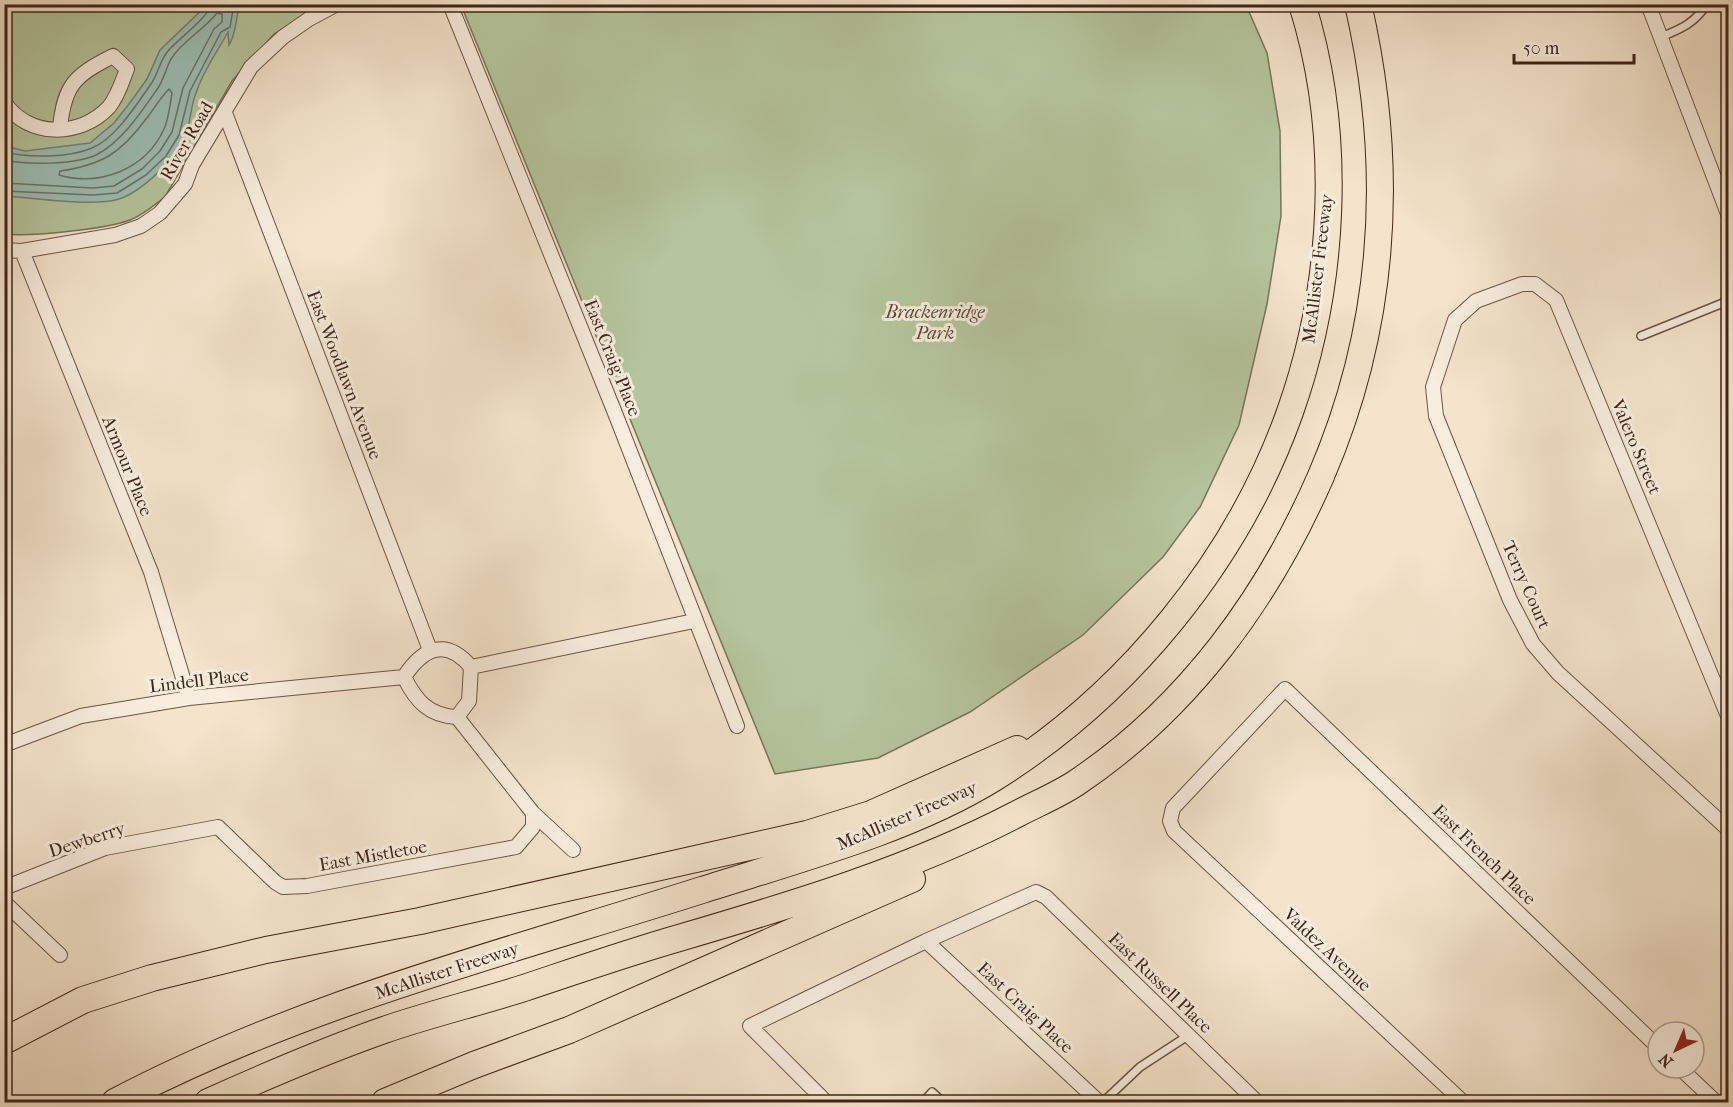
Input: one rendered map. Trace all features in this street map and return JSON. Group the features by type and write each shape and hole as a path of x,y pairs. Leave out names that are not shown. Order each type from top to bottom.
{"highway":[{"name":"McAllister Freeway","path":"114,1102 249,1039 326,1010 796,860 888,828 993,778 1087,708 1137,660 1189,597 1259,487 1294,399 1308,353 1317,308 1328,206 1323,107 1309,29 1302,4"},
{"name":"McAllister Freeway","path":"208,1102 270,1074 386,1030 773,910 885,872 979,834 1074,785 1140,734 1198,677 1278,566 1298,530 1336,440 1361,361 1378,262 1382,211 1382,157 1376,102 1358,4"},
{"path":"4,1041 83,1000 152,978 266,950 431,918 807,834 871,814 930,789 978,765 1053,735"},
{"path":"385,1102 569,1030 944,865 1013,828 1074,785"}],"street":[{"name":"River Road","path":"4,250 21,250 115,236 141,226 160,213 185,184 192,165 251,67 283,37 309,19 338,4"},
{"name":"East Craig Place","path":"450,4 615,413 694,621 737,726"},
{"path":"1648,4 1728,214"},
{"path":"4,102 14,116 26,124 46,131 78,126 108,107 118,91 127,69 113,56 94,66 70,85 62,106 60,128"},
{"name":"East Woodlawn Avenue","path":"225,113 430,650"},
{"name":"Armour Place","path":"21,250 151,572 189,698"},
{"name":"Valero Street","path":"1455,320 1476,301 1522,284 1534,284 1556,300 1728,716"},
{"name":"Terry Court","path":"1455,320 1433,387 1436,416 1524,630 1558,673 1728,829"},
{"path":"471,667 694,621"},
{"path":"471,667 453,651 430,650 416,658 404,677 413,695 425,708 442,716 457,717 533,813 573,850"},
{"path":"457,717 470,701 471,667"},
{"name":"Lindell Place","path":"4,745 81,716 189,698 404,677"},
{"name":"Valdez Avenue","path":"1285,689 1173,808 1170,821 1174,831 1463,1102"},
{"name":"East French Place","path":"1285,689 1646,1035"},
{"name":"East Mistletoe","path":"218,826 274,882 283,887 291,887 516,847 533,827 533,813"},
{"name":"Dewberry","path":"4,888 105,849 218,826"},
{"name":"East Russell Place","path":"926,941 1036,892 1046,897 1257,1102"},
{"path":"4,902 60,955"},
{"name":"East Craig Place","path":"926,941 1101,1102"},
{"path":"826,1102 750,1026 926,941"},
{"path":"1693,1080 1716,1102"}],"lane":[{"path":"1661,37 1689,25 1707,4"},
{"path":"1641,336 1728,301"},
{"path":"1101,1102 1140,1066 1189,1035"},
{"path":"923,1102 932,1092 943,1102"}],"green space":[{"path":"4,5 324,5 274,34 232,81 165,197 144,213 130,220 104,226 16,235 5,234"},
{"name":"Brackenridge Park","path":"461,5 1246,5 1267,53 1280,131 1281,216 1267,304 1239,425 1200,507 1163,557 1083,635 970,712 878,758 775,774"}],"water":[{"path":"207,5 240,5 233,35 229,45 228,32 206,69 194,98 185,137 174,155 157,174 128,195 108,201 79,202 5,196 5,146 25,151 90,143 114,123 129,104 147,79 160,50"}]}
